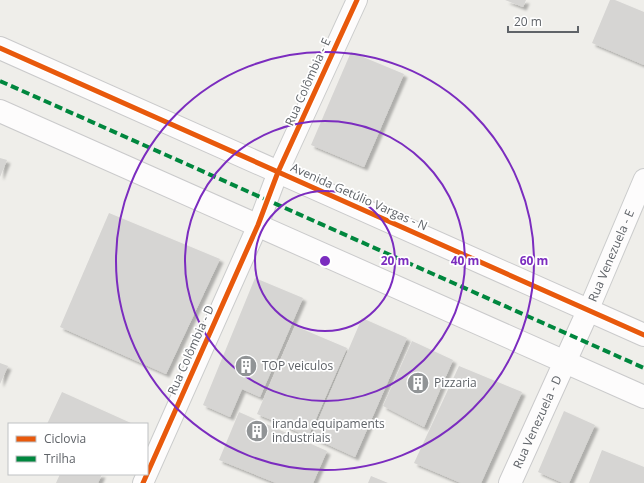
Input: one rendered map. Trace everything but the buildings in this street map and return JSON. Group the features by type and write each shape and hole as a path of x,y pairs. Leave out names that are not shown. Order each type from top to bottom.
{"street":[{"name":"Rua Colômbia - E","path":"258,225 278,172 357,0"},
{"name":"Avenida Getúlio Vargas - N","path":"0,48 644,335"},
{"path":"0,111 644,397"},
{"name":"Rua Venezuela - E","path":"588,311 644,179"},
{"name":"Rua Colômbia - D","path":"148,472 258,225"},
{"name":"Rua Venezuela - D","path":"510,483 588,311"}],"marked path":[{"path":"0,81 644,368"}],"cycle path":[{"path":"148,472 258,225 278,172 357,0"},
{"path":"0,48 644,335"},
{"path":"143,483 147,475"}],"place":[{"name":"TOP veiculos","path":"246,366"},
{"name":"Pizzaria","path":"418,383"},
{"name":"iranda equipaments industriais","path":"257,431"}]}
